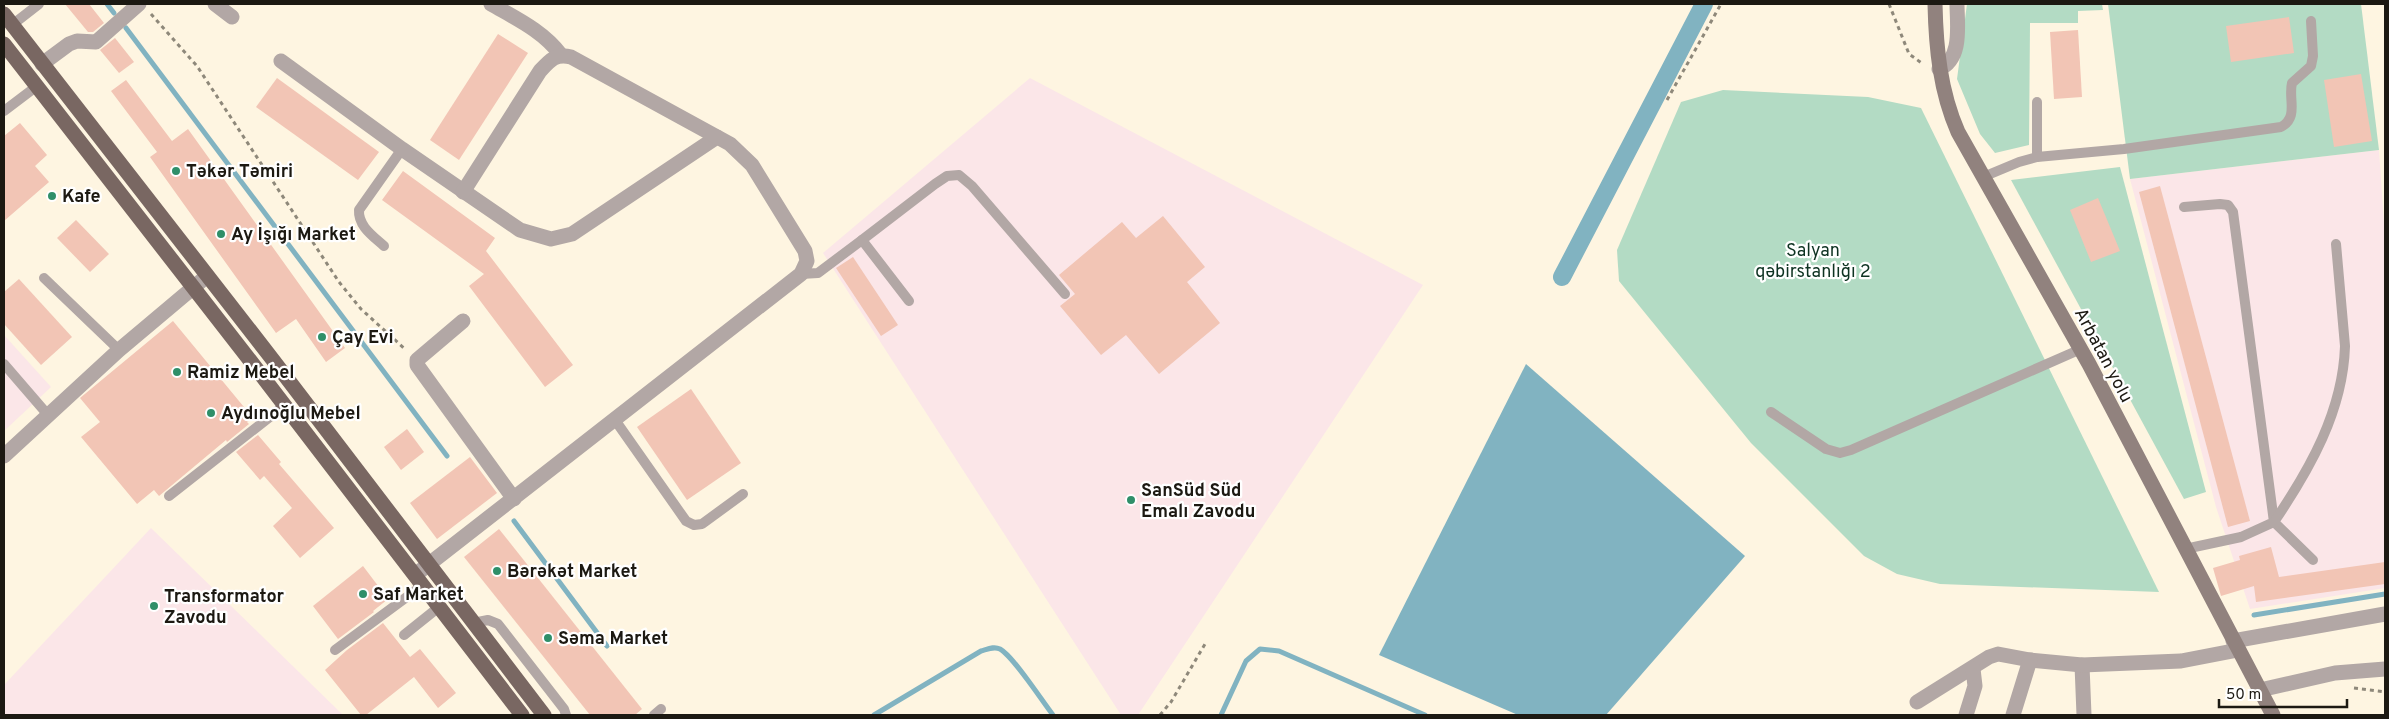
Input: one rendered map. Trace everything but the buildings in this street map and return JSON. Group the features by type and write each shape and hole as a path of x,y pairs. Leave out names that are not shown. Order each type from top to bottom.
{"main road":[{"name":"Arbatan yolu","path":"1935,4 1939,69 1949,112 1983,177 2081,349 2273,715"},
{"path":"8,20 544,715"},
{"path":"4,44 285,405 522,715"}],"street":[{"path":"215,4 232,17"},
{"path":"419,580 430,565 801,274 807,262 805,251 752,165 730,144 571,57 561,54 550,40 491,4"},
{"path":"1939,69 1951,60 1955,51 1958,4"},
{"path":"42,64 69,44 77,41 96,42 144,7"},
{"path":"463,192 540,72 550,60 561,54"},
{"path":"281,61 402,149 520,230 551,239 572,234 717,137"},
{"path":"4,456 119,350 207,276"},
{"path":"463,321 417,360 417,365 514,499"},
{"path":"1917,702 1989,657 1998,654 2030,660 2082,665 2181,661 2236,645 2385,614"},
{"path":"2013,715 2030,660"},
{"path":"2082,665 2084,715"},
{"path":"1966,715 1975,686 1973,668"},
{"path":"2260,690 2335,673 2385,669"}],"lane":[{"path":"8,20 39,4"},
{"path":"1983,177 2018,162 2037,157 2124,149 2282,127 2289,123 2292,114 2292,83 2311,66 2313,56 2311,21"},
{"path":"4,111 37,86"},
{"path":"2037,102 2037,157"},
{"path":"384,246 364,227 358,218 359,210 402,149"},
{"path":"801,274 818,273 935,184 947,176 959,175 972,186 1065,294"},
{"path":"2184,208 2220,204 2228,205 2233,212 2274,522 2313,560"},
{"path":"862,240 909,301"},
{"path":"2185,549 2241,537 2274,522 2291,497 2334,413 2345,362 2346,346 2336,244"},
{"path":"44,278 119,350"},
{"path":"1771,412 1826,449 1840,453 1851,450 2081,349"},
{"path":"4,364 48,415"},
{"path":"169,496 285,405"},
{"path":"615,420 686,521 694,525 702,524 743,494"},
{"path":"335,650 419,580"},
{"path":"404,635 439,607"},
{"path":"474,622 488,620 498,624 564,709 566,715"}],"path":[{"path":"1667,100 1721,4"},
{"path":"1889,4 1909,54 1922,63 1939,69"},
{"path":"144,7 197,66 339,282 361,308 417,360"},
{"path":"1160,715 1171,702 1205,644"}],"shaded area":[{"name":"SanSüd Süd Emalı Zavodu","path":"1030,78 1423,285 1138,715 1121,715 823,253"},
{"path":"2379,150 2385,239 2385,588 2250,609 2216,507 2130,179"},
{"path":"4,335 51,387 4,431"},
{"name":"Transformator Zavodu","path":"151,528 343,715 4,715 4,685"}],"green space":[{"path":"1967,4 2102,4 2103,10 2078,11 2078,23 2030,23 2029,145 1995,153 1980,134 1957,79"},
{"path":"2108,4 2361,4 2379,150 2130,179"},
{"name":"Salyan qəbirstanlığı 2","path":"1723,90 1868,97 1921,108 2159,592 1940,584 1897,574 1864,556 1751,443 1619,281 1617,250 1681,102"},
{"path":"2120,167 2206,492 2184,499 2011,180"}],"water":[{"path":"1526,364 1745,556 1606,715 1518,715 1379,655"}],"waterway":[{"path":"107,4 114,13"},
{"path":"1562,277 1704,4"},
{"path":"126,28 447,456"},
{"path":"514,521 607,646"},
{"path":"2254,615 2385,594"},
{"path":"874,715 981,651 991,648 1000,649 1013,661 1053,715"},
{"path":"1221,715 1246,661 1260,649 1279,651 1425,715"}],"place":[{"name":"Təkər Təmiri","path":"176,171"},
{"name":"Kafe","path":"52,196"},
{"name":"Ay İşığı Market","path":"221,234"},
{"name":"Çay Evi","path":"322,337"},
{"name":"Ramiz Mebel","path":"177,372"},
{"name":"Aydınoğlu Mebel","path":"211,413"},
{"name":"SanSüd Süd Emalı Zavodu","path":"1131,500"},
{"name":"Bərəkət Market","path":"497,571"},
{"name":"Saf Market","path":"363,594"},
{"name":"Transformator Zavodu","path":"154,606"},
{"name":"Səma Market","path":"548,638"}]}
